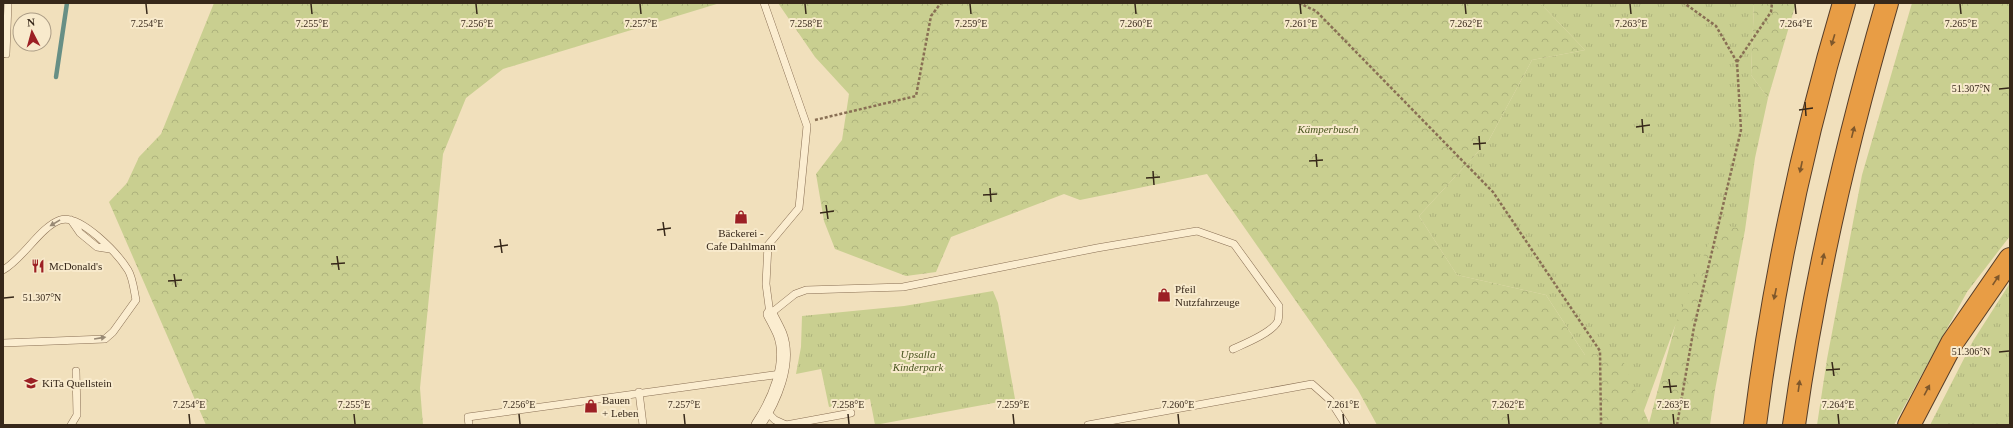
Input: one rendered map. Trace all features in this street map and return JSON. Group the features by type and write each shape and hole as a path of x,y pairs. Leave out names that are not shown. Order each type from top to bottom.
{"highway":[{"path":"1755,425 1766,338 1800,172 1828,57 1844,3"},
{"path":"1794,425 1803,359 1829,231 1871,58 1887,3"},
{"path":"1910,425 1952,343 2010,259"}],"street":[{"path":"758,425 767,412 781,374 784,361 780,335 770,314"}],"lane":[{"path":"6,54 8,3"},
{"path":"764,3 807,126 799,208 768,245 766,284 770,314"},
{"path":"3,270 12,266 49,227 60,220 71,220 80,223 110,249 129,271 136,300 113,332 105,339 3,343"},
{"path":"770,314 795,294 806,290 903,287 1097,248 1197,231 1234,244 1279,306 1278,320 1273,327 1233,350"},
{"path":"71,425 77,415 76,371"},
{"path":"469,425 468,417 639,392 781,374"},
{"path":"1088,425 1312,384 1330,400 1346,425"},
{"path":"639,392 643,425"},
{"path":"767,412 775,420 786,425 851,413"}],"path":[{"path":"806,123 916,96 931,16 941,3"},
{"path":"1299,3 1316,11 1493,192 1600,351 1601,425"},
{"path":"1676,425 1694,327 1741,130 1737,62 1716,26 1684,3"},
{"path":"1737,62 1771,12 1772,3"}],"green space":[{"path":"214,3 720,3 503,69 466,98 443,154 420,388 423,425 206,425 109,202 127,183 139,157 161,134"},
{"name":"Kämperbusch","path":"778,3 1540,3 1585,50 1532,60 1489,140 1419,216 1457,275 1546,295 1585,355 1619,351 1649,423 1675,326 1717,223 1745,230 1715,390 1710,425 1377,425 1358,390 1207,174 1080,200 1064,194 951,237 936,272 906,276 835,249 824,221 816,174 842,140 849,94 815,57"},
{"path":"1540,3 1754,3 1751,75 1768,98 1755,158 1745,230 1675,326 1642,416 1585,355 1546,295 1457,275 1419,216 1489,140 1532,60 1585,50"},
{"path":"1754,3 1796,3 1768,98 1751,75"},
{"path":"1912,3 2010,3 2010,236 1967,292 1894,425 1817,425 1827,359 1862,175"},
{"path":"2010,283 2010,425 1930,425 1973,341"},
{"name":"Upsalla Kinderpark","path":"993,291 998,303 1015,399 875,425 870,399 829,407 821,369 796,374 801,347 802,316 904,306"}],"waterway":[{"path":"56,77 67,3"}],"place":[{"name":"Bäckerei - Cafe Dahlmann","path":"741,217"},
{"name":"McDonald's","path":"38,266"},
{"name":"Pfeil Nutzfahrzeuge","path":"1164,295"},
{"name":"KiTa Quellstein","path":"31,383"},
{"name":"Bauen + Leben","path":"591,406"}]}
